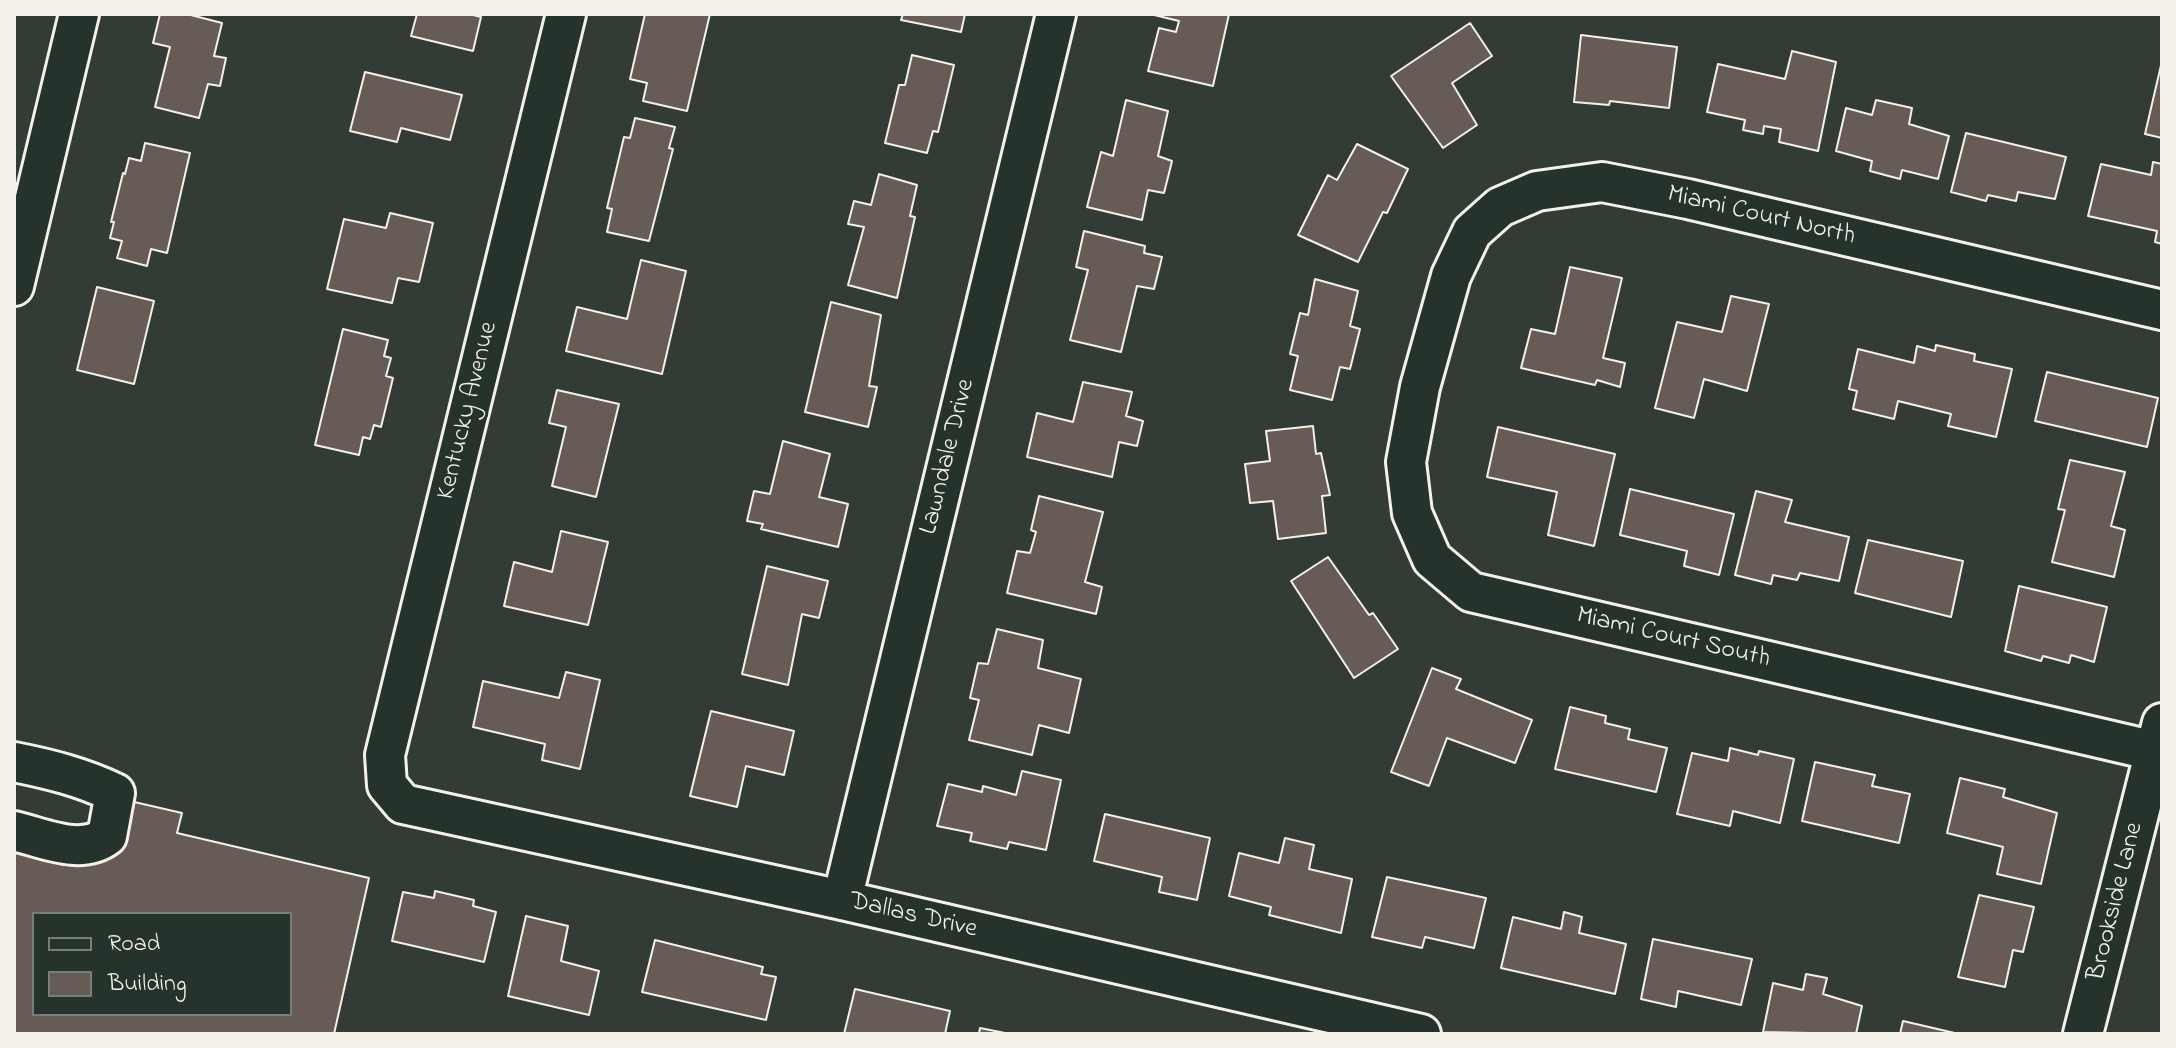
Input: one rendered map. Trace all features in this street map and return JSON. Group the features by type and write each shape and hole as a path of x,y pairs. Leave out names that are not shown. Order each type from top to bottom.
{"street":[{"path":"14,286 79,14"},
{"name":"Kentucky Avenue","path":"403,804 387,785 385,755 566,14"},
{"name":"Lawndale Drive","path":"842,900 1056,14"},
{"name":"Miami Court North","path":"1435,331 1451,276 1472,232 1491,215 1500,207 1537,191 1602,182 1688,199 2162,310"},
{"name":"Miami Court South","path":"1435,331 1420,387 1406,462 1412,513 1432,559 1471,592 2158,737"},
{"name":"Brookside Lane","path":"2083,1034 2158,737"},
{"path":"14,762 62,772 115,793 107,836 97,844 82,847 14,831"},
{"name":"Dallas Drive","path":"403,804 842,900 1421,1034"}],"building":[{"path":"160,14 187,14 222,23 214,56 226,58 220,86 208,84 199,118 155,107 170,47 153,43"},
{"path":"417,14 469,14 481,17 473,51 411,36"},
{"path":"645,14 710,14 687,111 643,101 647,83 630,79"},
{"path":"903,14 965,14 961,32 901,20"},
{"path":"1150,14 1229,14 1213,86 1148,71 1159,28 1176,32 1179,21"},
{"path":"1470,23 1492,56 1452,83 1477,125 1443,148 1391,76"},
{"path":"1581,35 1677,47 1669,108 1610,101 1609,105 1574,102"},
{"path":"1792,51 1836,62 1818,151 1779,142 1781,129 1764,126 1763,134 1743,130 1745,120 1707,112 1718,64 1785,79"},
{"path":"912,55 954,65 938,132 933,131 927,153 885,143 899,85 905,85"},
{"path":"2162,61 2162,138 2145,134"},
{"path":"365,72 462,95 450,140 401,128 397,142 350,131"},
{"path":"1126,100 1168,111 1158,156 1172,161 1164,193 1148,190 1142,220 1087,207 1101,152 1113,156"},
{"path":"1876,100 1912,108 1909,124 1949,136 1938,179 1902,170 1900,179 1870,171 1872,161 1836,151 1846,108 1872,115"},
{"path":"635,118 675,127 669,148 673,149 649,241 607,232 612,209 607,208 624,137 630,138"},
{"path":"1966,133 2066,157 2055,199 2018,192 2016,201 1988,195 1986,201 1951,192"},
{"path":"145,143 190,153 167,253 151,249 147,266 117,258 122,241 110,238 123,173 129,158 141,161"},
{"path":"1357,144 1408,169 1358,262 1298,235 1328,175 1337,180"},
{"path":"2153,162 2162,164 2162,244 2155,242 2157,231 2088,216 2101,164 2151,175"},
{"path":"879,174 917,185 910,216 915,217 897,298 848,285 864,227 848,224 854,201 871,205"},
{"path":"390,213 433,223 419,282 398,278 392,303 327,289 344,219 386,228"},
{"path":"1084,231 1145,246 1144,253 1162,257 1154,289 1137,286 1121,352 1070,340 1088,270 1076,267"},
{"path":"641,260 686,271 662,374 566,351 577,307 627,319"},
{"path":"1570,267 1622,278 1603,358 1625,363 1620,387 1597,380 1595,385 1521,368 1531,329 1555,334"},
{"path":"1315,279 1358,291 1350,326 1360,329 1350,369 1340,367 1332,400 1290,390 1298,356 1290,354 1300,313 1308,315"},
{"path":"97,287 154,301 134,384 77,370"},
{"path":"1731,296 1769,304 1747,391 1704,379 1694,418 1655,408 1677,322 1722,332"},
{"path":"831,302 881,315 869,386 877,387 868,427 805,412"},
{"path":"343,329 388,340 384,356 391,358 386,376 393,378 381,427 374,425 370,439 363,437 359,455 315,445"},
{"path":"1936,345 1975,354 1974,361 2012,369 1996,437 1948,426 1951,414 1898,401 1894,419 1853,409 1857,391 1849,389 1858,349 1914,363 1917,346 1935,351"},
{"path":"2047,372 2158,398 2147,447 2035,421"},
{"path":"1083,382 1132,392 1126,416 1143,421 1137,446 1119,442 1112,477 1027,457 1037,413 1073,422"},
{"path":"557,390 619,404 596,497 552,486 566,427 549,423"},
{"path":"1313,426 1316,454 1321,453 1330,495 1322,496 1326,533 1278,539 1273,501 1250,503 1245,464 1270,461 1266,431"},
{"path":"1498,427 1615,454 1594,546 1548,535 1557,492 1487,477"},
{"path":"783,441 830,454 819,497 848,504 838,547 761,529 763,524 747,521 754,491 770,494"},
{"path":"2070,460 2125,472 2111,526 2125,530 2114,577 2052,562 2065,510 2058,509"},
{"path":"1630,489 1734,514 1719,575 1684,566 1687,551 1620,535"},
{"path":"1756,491 1792,500 1785,522 1849,537 1839,581 1800,573 1797,580 1773,575 1771,584 1735,575"},
{"path":"1039,496 1103,512 1085,582 1102,587 1096,614 1007,593 1017,551 1030,553 1036,532 1031,530"},
{"path":"561,531 608,542 588,625 504,606 514,562 552,572"},
{"path":"1868,540 1963,561 1951,617 1855,593"},
{"path":"1328,557 1369,615 1373,613 1398,649 1354,678 1291,581"},
{"path":"767,566 828,581 819,618 802,614 788,685 742,674"},
{"path":"2019,586 2107,607 2094,662 2071,655 2069,663 2043,656 2041,661 2005,651"},
{"path":"997,629 1043,640 1038,668 1081,679 1069,733 1039,725 1032,755 969,740 979,700 970,698 978,663 988,664"},
{"path":"1432,668 1461,679 1456,689 1532,720 1515,763 1447,738 1429,786 1391,772"},
{"path":"566,672 600,680 580,769 542,760 545,744 473,727 483,681 559,698"},
{"path":"1570,707 1606,716 1605,723 1630,729 1628,739 1667,748 1656,792 1555,769"},
{"path":"711,711 794,731 784,775 746,766 737,807 690,796"},
{"path":"1730,748 1794,759 1780,823 1733,811 1730,826 1677,814 1692,753 1728,761"},
{"path":"1815,762 1875,775 1872,786 1910,794 1899,843 1802,821"},
{"path":"1022,771 1061,780 1046,850 1009,842 1007,849 970,841 972,833 937,826 948,784 982,792 983,786 1016,795"},
{"path":"1960,778 2005,789 2003,797 2057,813 2041,884 1997,874 2003,847 1947,833"},
{"path":"130,801 182,813 177,833 369,878 334,1034 14,1034 14,849 90,864 109,856"},
{"path":"1105,814 1210,838 1197,900 1159,892 1162,877 1094,861"},
{"path":"1285,838 1314,845 1309,869 1352,879 1341,933 1269,915 1271,907 1229,896 1239,853 1279,863"},
{"path":"1387,877 1486,898 1474,948 1425,937 1422,948 1372,937"},
{"path":"435,891 474,900 473,906 496,912 484,962 392,941 403,892 434,898"},
{"path":"1979,895 2034,907 2023,952 2013,950 2005,987 1958,977"},
{"path":"1564,912 1582,917 1579,933 1626,944 1615,994 1501,968 1513,917 1561,929"},
{"path":"526,916 568,926 561,961 599,971 589,1015 508,996"},
{"path":"1653,939 1752,959 1741,1005 1678,991 1676,1007 1641,999"},
{"path":"655,940 763,967 761,974 776,977 766,1020 642,992"},
{"path":"1806,974 1827,978 1823,994 1862,1006 1856,1034 1763,1032 1773,983 1803,990"},
{"path":"855,989 950,1011 945,1034 844,1034"},
{"path":"1903,1021 1959,1034 1900,1034"},
{"path":"980,1028 1010,1034 979,1034"}]}
